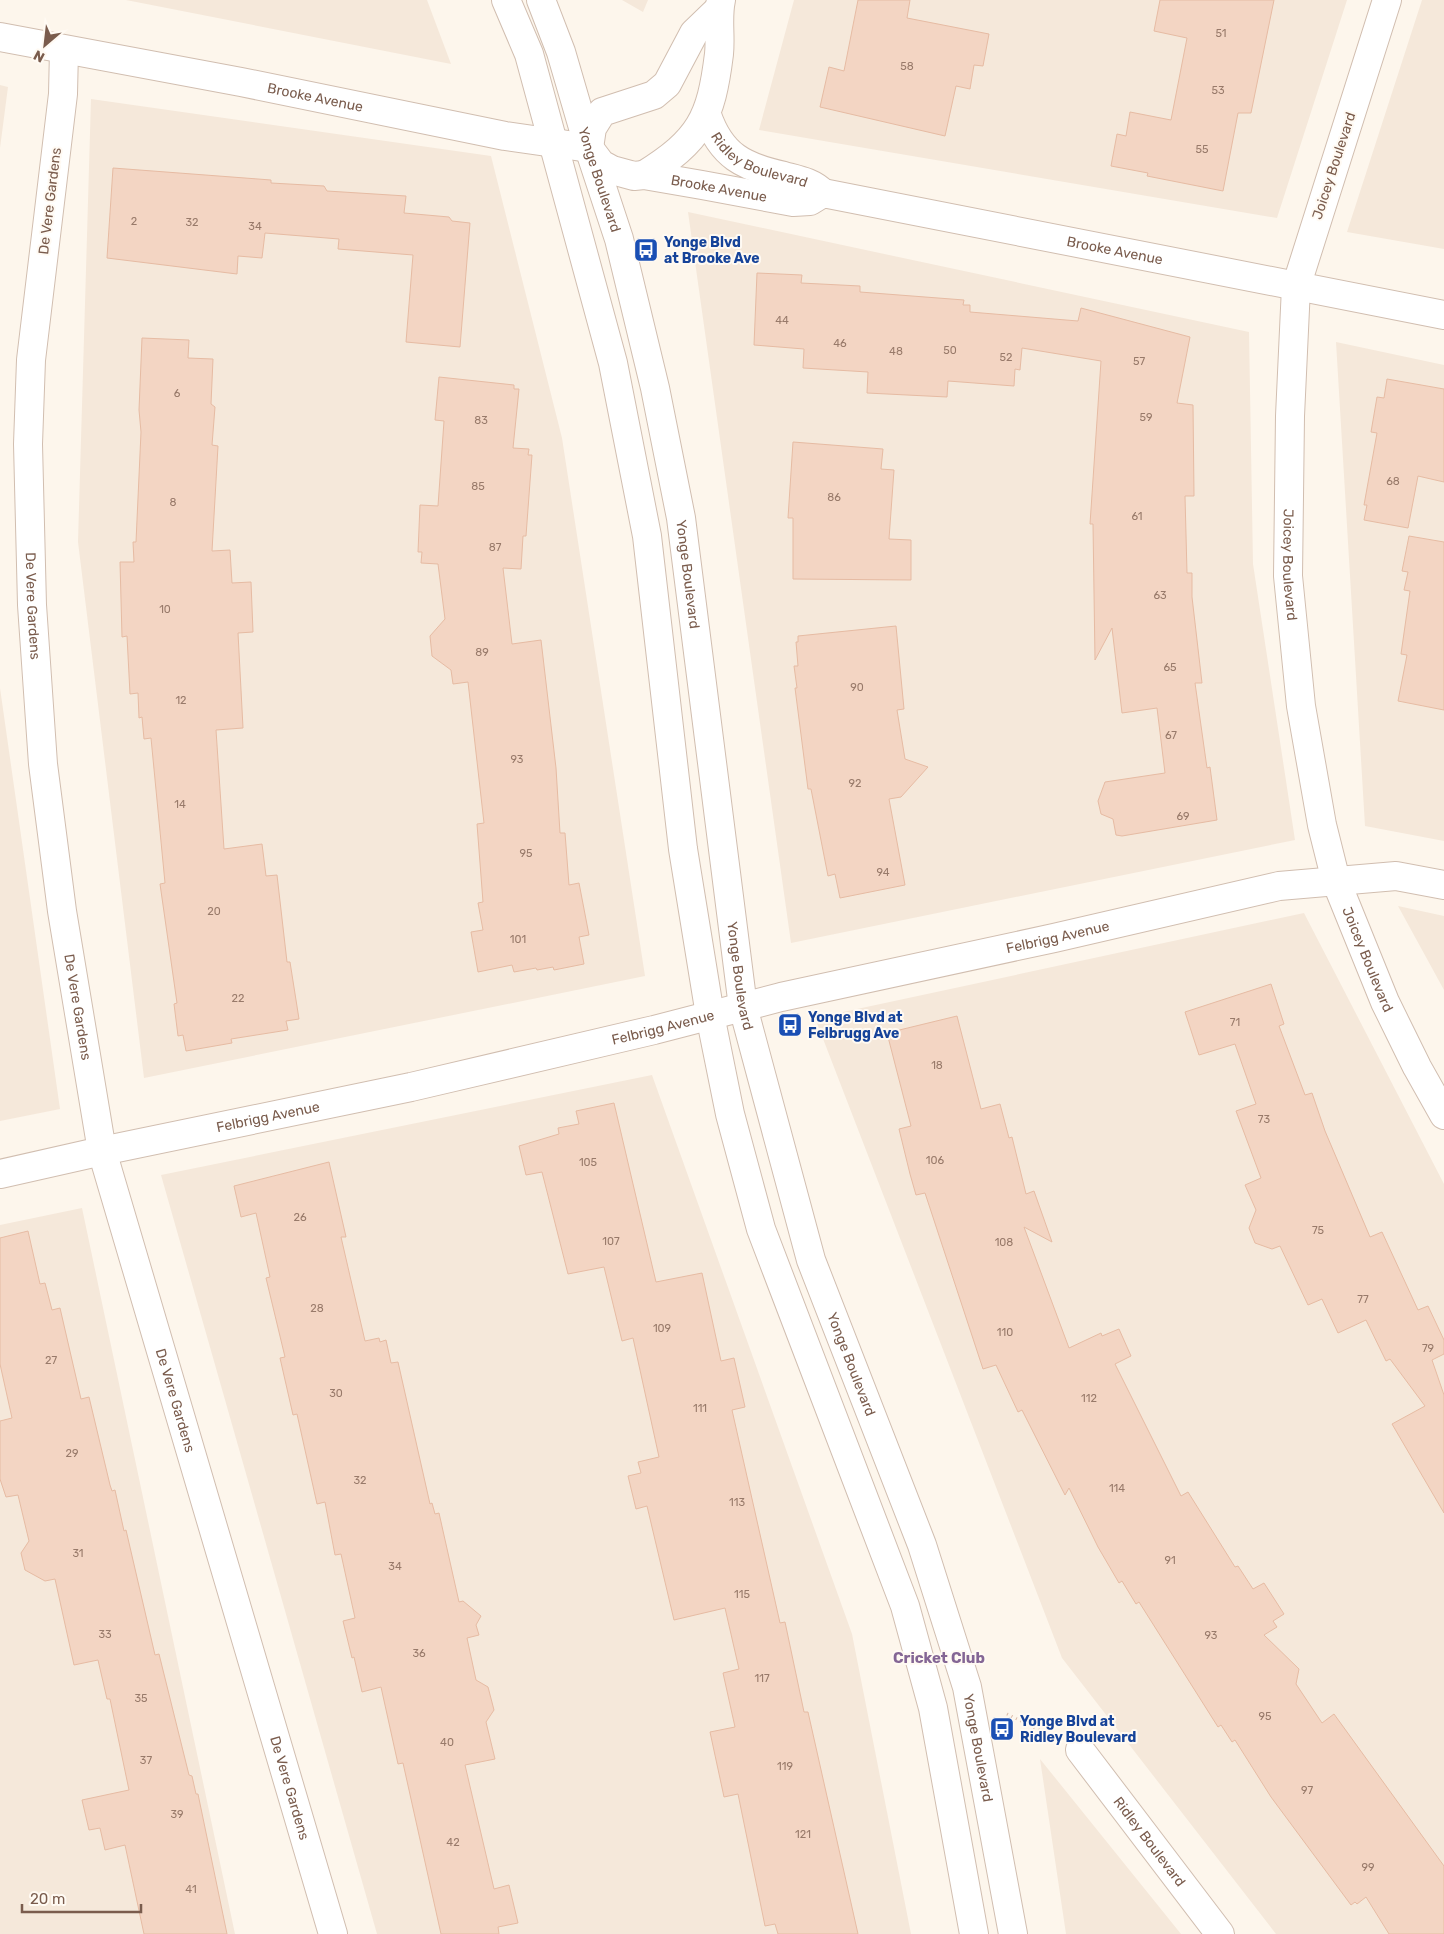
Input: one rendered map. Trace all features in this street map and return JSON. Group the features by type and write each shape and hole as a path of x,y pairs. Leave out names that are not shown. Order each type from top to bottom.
{"street":[{"path":"506,0 529,54 555,142 613,363 647,536 682,839 710,1015 730,1114 761,1230 904,1606 933,1708 974,1934"},
{"name":"Yonge Boulevard","path":"541,0 561,52 588,148 619,239 655,388 681,518 743,1007 811,1260 922,1545 967,1687 1013,1934"},
{"name":"Joicey Boulevard","path":"1387,0 1296,287 1290,416 1288,576 1301,706 1322,825 1336,881 1385,1002 1417,1068 1444,1115"},
{"name":"Ridley Boulevard","path":"588,148 592,128 602,112 654,95 667,84 694,33 720,4"},
{"name":"Ridley Boulevard","path":"644,175 678,152 702,125 707,115 719,53 720,4"},
{"name":"Brooke Avenue","path":"0,37 241,82 506,136 588,148 601,164 612,170 634,176 644,175 793,202 810,201 823,193 1444,315"},
{"name":"De Vere Gardens","path":"64,50 63,94 31,360 28,444 32,605 43,764 62,911 102,1151 333,1934"},
{"name":"Ridley Boulevard","path":"707,115 717,139 732,156 765,172 805,181 816,186 823,193"},
{"name":"Felbrigg Avenue","path":"0,1174 411,1087 743,1007 1279,886 1396,876 1444,885"},
{"name":"Ridley Boulevard","path":"1080,1750 1220,1934"}],"path":[{"path":"1002,1712 1080,1750"}],"shaded area":[{"path":"126,0 427,0 451,64"},
{"path":"622,0 648,0 643,12"},
{"path":"794,0 1347,0 1277,218 759,130"},
{"path":"1422,0 1444,0 1444,249 1347,232"},
{"path":"0,85 8,87 0,148"},
{"path":"91,99 491,156 562,438 645,976 144,1078 78,542"},
{"path":"688,212 1249,332 1253,564 1295,840 791,943"},
{"path":"1336,342 1444,365 1444,841 1365,826"},
{"path":"0,688 60,1109 0,1121"},
{"path":"1398,906 1444,916 1444,990"},
{"path":"1304,913 1444,1184 1444,1934 1276,1934 1062,1658 815,1018"},
{"path":"652,1075 852,1634 911,1934 377,1934 161,1175"},
{"path":"82,1208 235,1934 0,1934 0,1225"},
{"path":"1040,1759 1181,1934 1066,1934"}],"building":[{"path":"858,0 910,0 907,18 989,34 983,66 974,65 970,89 956,86 945,136 820,107 829,67 844,71"},
{"path":"1160,0 1274,0 1251,113 1238,113 1223,191 1147,176 1148,173 1111,166 1117,134 1126,136 1130,112 1171,120 1187,38 1154,31"},
{"path":"113,168 271,180 271,183 324,186 327,191 406,196 404,213 449,217 452,221 470,223 460,347 406,342 413,255 338,249 339,239 265,233 262,258 238,256 237,274 107,258"},
{"path":"757,273 802,275 801,283 860,286 860,292 964,300 963,305 970,305 970,312 1078,321 1081,308 1190,337 1177,403 1193,405 1194,496 1185,496 1187,573 1192,573 1192,597 1202,683 1195,683 1207,768 1210,767 1217,820 1122,836 1116,835 1113,819 1101,814 1098,801 1105,782 1165,773 1157,708 1122,713 1112,628 1095,660 1093,524 1090,524 1101,361 1022,348 1020,370 1015,369 1014,386 948,381 947,397 867,393 868,372 803,368 804,349 754,345"},
{"path":"142,338 189,340 188,358 213,359 211,404 215,407 212,445 218,446 212,551 230,550 232,583 251,582 253,632 238,633 243,728 216,730 224,849 262,844 266,876 277,875 287,962 290,962 299,1019 286,1021 288,1030 231,1039 232,1043 186,1051 183,1035 178,1036 174,1004 177,1003 160,884 165,883 151,738 144,739 142,717 139,718 138,693 130,694 127,636 122,637 120,562 134,562 133,542 136,542 141,432 139,410"},
{"path":"439,377 514,385 514,389 519,389 513,448 529,449 528,455 532,455 526,536 523,536 521,569 503,568 512,644 541,640 556,768 560,833 565,833 569,885 579,883 589,935 579,937 584,964 554,970 553,967 514,972 512,965 478,972 471,932 483,930 478,903 483,902 477,824 484,823 468,682 453,684 451,670 432,656 430,636 445,619 438,564 421,563 422,552 418,552 420,505 438,506 444,421 435,420"},
{"path":"1387,379 1444,389 1444,482 1418,476 1408,528 1364,520 1367,505 1364,505 1377,433 1371,432 1377,397 1384,398"},
{"path":"793,442 883,449 881,469 894,470 889,539 911,540 911,580 793,579 793,518 788,518"},
{"path":"1409,536 1444,542 1444,710 1398,701 1407,655 1401,654 1410,591 1404,590 1408,572 1402,571"},
{"path":"896,626 904,709 897,710 905,759 928,767 901,797 889,799 905,885 840,898 835,874 828,876 811,789 808,789 795,688 797,688 794,666 798,666 796,642 798,642 798,636"},
{"path":"1271,984 1284,1024 1279,1026 1305,1095 1312,1093 1325,1131 1370,1237 1382,1232 1418,1310 1428,1306 1444,1340 1444,1354 1432,1360 1444,1395 1444,1513 1392,1424 1425,1406 1390,1359 1386,1361 1366,1320 1338,1333 1322,1299 1308,1305 1280,1246 1272,1249 1255,1243 1249,1228 1256,1210 1245,1185 1261,1178 1236,1111 1256,1104 1235,1044 1199,1055 1185,1012"},
{"path":"957,1016 981,1109 1000,1104 1009,1138 1012,1137 1026,1194 1034,1191 1052,1242 1024,1227 1069,1348 1101,1333 1102,1336 1119,1329 1131,1356 1115,1364 1181,1496 1188,1492 1235,1567 1238,1566 1253,1589 1264,1583 1284,1614 1273,1621 1277,1627 1264,1635 1299,1669 1296,1684 1322,1723 1334,1714 1444,1866 1444,1934 1389,1934 1366,1897 1357,1904 1355,1902 1351,1905 1271,1797 1235,1740 1232,1742 1221,1725 1218,1727 1139,1602 1136,1604 1122,1581 1119,1583 1098,1547 1069,1488 1065,1495 1022,1410 1018,1412 996,1365 983,1369 925,1193 916,1195 910,1174 899,1129 911,1126 887,1033"},
{"path":"614,1103 656,1282 702,1273 721,1361 734,1358 745,1407 732,1410 780,1623 785,1622 804,1712 808,1712 858,1934 778,1934 775,1924 765,1926 738,1794 724,1797 710,1732 735,1727 723,1673 739,1669 725,1608 674,1620 647,1506 636,1509 628,1476 641,1473 638,1462 659,1457 633,1338 622,1341 604,1267 568,1274 542,1172 526,1175 519,1146 559,1134 558,1128 579,1124 576,1111"},
{"path":"329,1162 346,1237 341,1237 365,1341 379,1338 380,1342 386,1340 391,1363 398,1362 430,1504 432,1503 435,1514 439,1513 459,1602 463,1601 481,1616 476,1625 479,1635 467,1638 476,1680 488,1687 494,1710 486,1722 495,1759 465,1765 494,1889 509,1885 518,1923 498,1927 499,1934 441,1934 403,1763 398,1764 381,1687 362,1692 354,1657 352,1658 343,1621 355,1618 341,1554 335,1555 325,1502 317,1504 297,1414 293,1415 280,1358 285,1357 266,1278 270,1277 256,1213 241,1217 234,1186"},
{"path":"28,1231 40,1284 45,1283 52,1310 60,1308 81,1399 89,1397 110,1485 112,1491 115,1490 124,1531 126,1530 155,1655 159,1654 189,1775 192,1776 196,1794 198,1794 227,1934 144,1934 125,1845 105,1850 100,1828 89,1830 82,1800 129,1790 110,1699 107,1699 98,1660 74,1665 55,1579 45,1581 25,1570 21,1553 29,1541 18,1495 6,1497 0,1479 0,1421 12,1418 0,1364 0,1238"}],"place":[{"name":"Yonge Blvd at Brooke Ave","path":"646,250"},
{"name":"Yonge Blvd at Felbrugg Ave","path":"790,1025"},
{"name":"Yonge Blvd at Ridley Boulevard","path":"1002,1729"}],"district":[{"name":"Cricket Club","path":"939,1658"}]}
